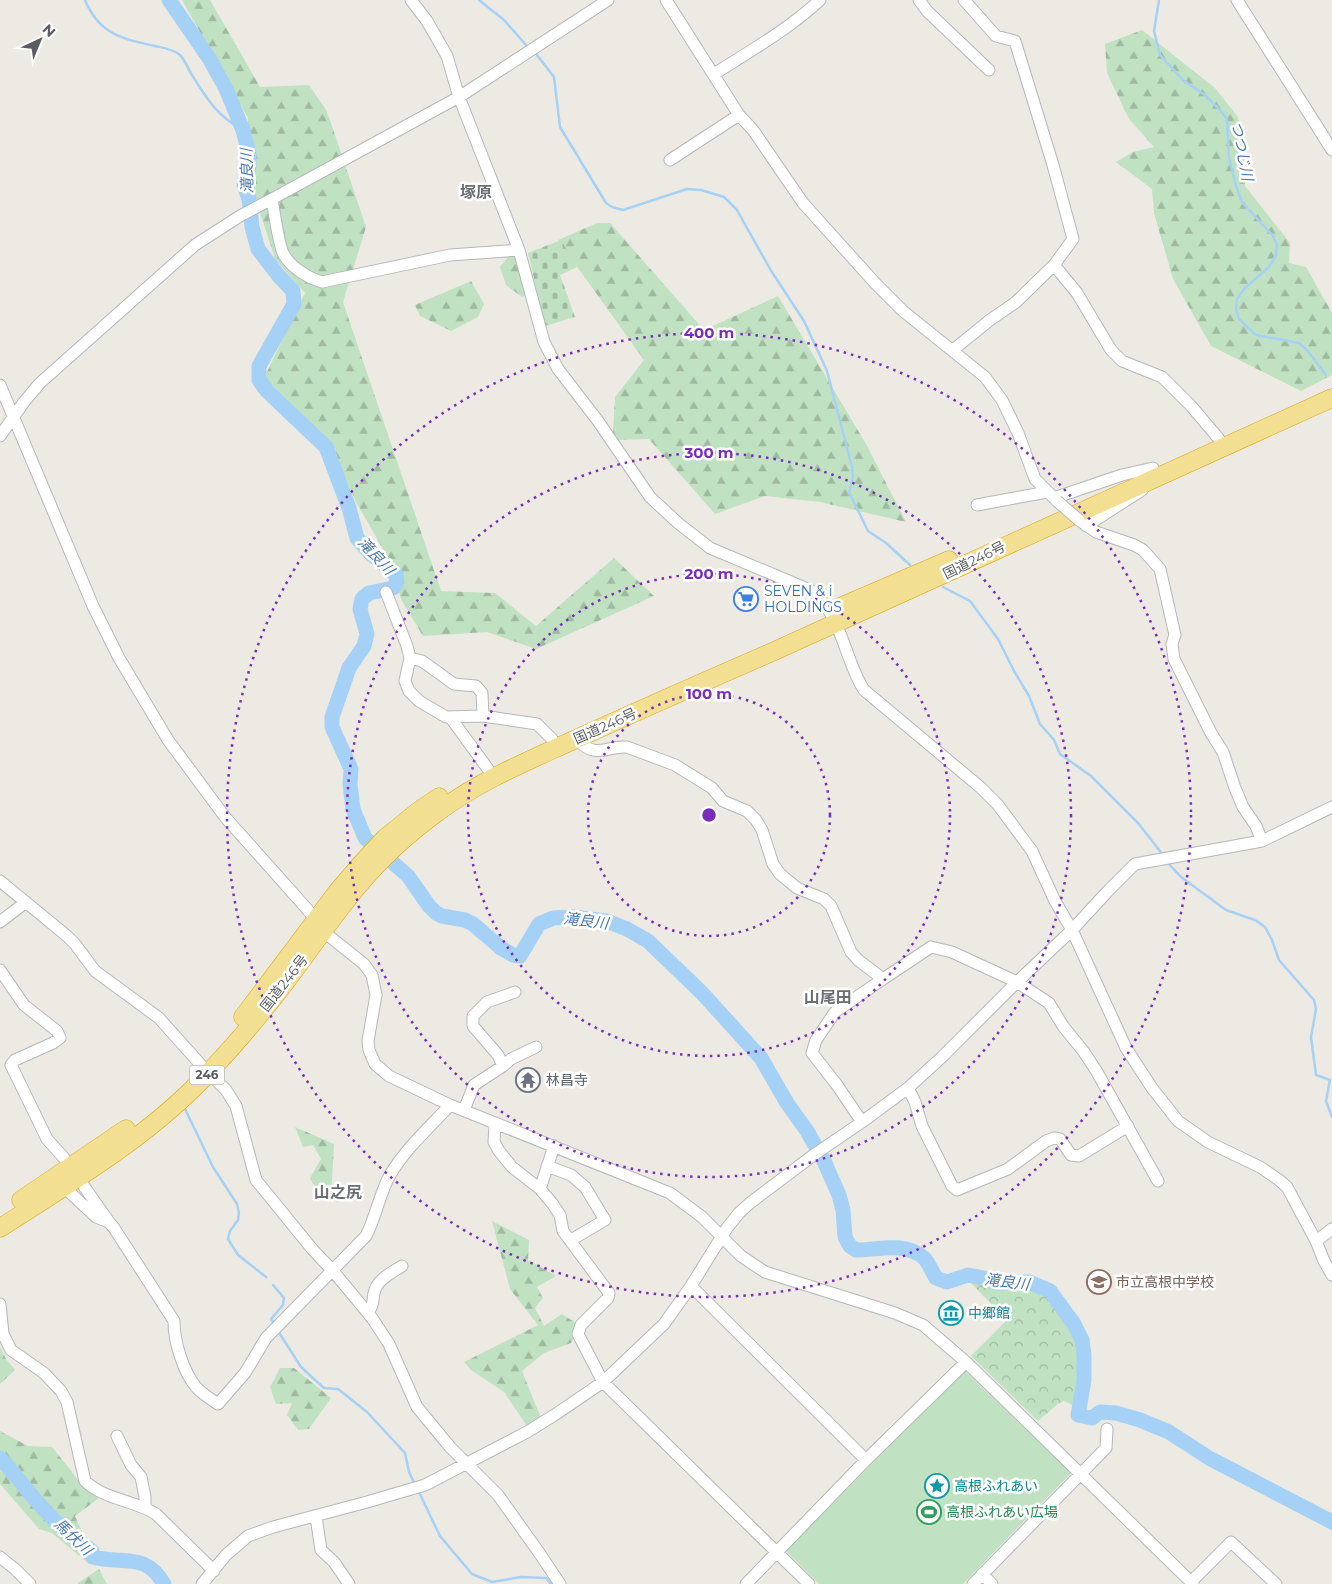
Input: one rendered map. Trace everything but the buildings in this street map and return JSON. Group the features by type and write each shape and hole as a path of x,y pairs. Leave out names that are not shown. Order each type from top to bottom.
{"highway":[{"name":"国道246号","path":"0,1228 157,1121 186,1097 243,1017 365,870 417,812 443,794 552,738 832,617 923,585 1219,439 1332,387"},
{"name":"国道246号","path":"1151,474 1190,464 1332,398"},
{"name":"国道246号","path":"390,843 414,830 470,790 832,617"},
{"name":"国道246号","path":"0,1215 149,1113 205,1069"}],"street":[{"path":"411,0 427,21 447,56 459,97 520,250 544,342 558,370 598,421 650,497 678,523 710,548 810,590 821,598 832,617 857,679 864,690 980,787 998,805 1032,851 1072,930 1126,1048 1163,1104 1178,1121 1208,1142 1260,1167 1287,1187 1332,1275"},
{"path":"0,436 40,383 195,246 255,207 272,200 459,97 608,0"},
{"path":"666,0 740,115 753,130 803,203 875,283 903,311 985,377 1002,400 1018,433 1035,479 1082,523 1096,532 1143,550 1160,569 1175,635 1172,644 1174,659 1211,733 1223,752 1243,807 1256,826 1262,841"},
{"path":"714,74 778,33 820,0"},
{"path":"919,0 927,11 989,70"},
{"path":"953,350 1016,302 1054,265 1073,239 1053,165 1015,41 996,36 964,0"},
{"path":"1238,0 1332,150"},
{"path":"670,160 740,115"},
{"path":"272,200 283,254 293,266 311,279 322,282 450,255 520,250"},
{"path":"1054,265 1077,292 1111,350 1122,361 1162,377 1192,407 1219,439"},
{"path":"0,386 93,606 143,701 196,779 225,817 333,940 364,964 372,975 376,995 368,1041 369,1050 375,1064 389,1076 450,1105 670,1193 702,1217 741,1256 765,1272 895,1313 923,1325 966,1362 1082,1474 1189,1582 1231,1542 1276,1584"},
{"path":"977,505 1053,497 1122,475 1151,474"},
{"path":"1082,523 1142,490 1151,474"},
{"path":"386,592 410,658 405,680 409,691 419,701 446,717 483,716 537,724 552,738"},
{"path":"410,658 422,661 454,684 476,686 482,693 483,716"},
{"path":"450,717 488,770"},
{"path":"576,739 594,751 604,752 619,747 627,747 675,765 708,784 723,801 747,811 762,830 773,864 780,874 797,888 824,899 831,906 852,952 858,960 883,979"},
{"path":"202,1584 226,1555 248,1536 273,1527 316,1517 425,1485 547,1420 603,1382 664,1324 733,1220 750,1203 908,1088 1072,930 1106,892 1135,864 1262,841 1332,807"},
{"path":"0,880 75,944 95,971 159,1018 226,1090 236,1106 256,1180 381,1330 417,1407 466,1464 498,1495 560,1584"},
{"path":"0,922 26,902"},
{"path":"862,1122 812,1053 816,1040 835,1012 931,947 952,952 1017,982 1049,1003 1063,1026 1098,1072 1158,1181"},
{"path":"0,970 24,1005 57,1032 60,1038 15,1060 11,1065 46,1139 64,1158"},
{"path":"503,1066 498,1055 473,1026 473,1016 487,1002 515,992"},
{"path":"464,1110 474,1086 512,1058 536,1047"},
{"path":"908,1088 915,1102 922,1126 952,1186 957,1190 1008,1169 1046,1141 1054,1138 1060,1139 1071,1155 1079,1156 1128,1126"},
{"path":"83,1185 110,1222 174,1321 174,1330 185,1370 197,1389 218,1404 244,1374 266,1338 366,1236 388,1177 450,1105"},
{"path":"495,1124 494,1142 499,1151 512,1167 540,1190 560,1215 563,1231 609,1293 608,1298 581,1325 578,1334 603,1382 809,1584"},
{"path":"540,1190 554,1146"},
{"path":"548,1166 571,1175 585,1187 605,1220 571,1240"},
{"path":"64,1186 96,1217 110,1222"},
{"path":"1316,1241 1332,1229"},
{"path":"368,1313 374,1304 375,1290 382,1280 402,1266"},
{"path":"691,1286 866,1460"},
{"path":"0,1304 3,1334 11,1350 44,1373 61,1391 67,1402 85,1481 93,1488 105,1494 145,1507 166,1523 214,1571"},
{"path":"746,1584 866,1460 966,1362"},
{"path":"972,1584 1106,1448 1107,1429"},
{"path":"117,1436 132,1465 141,1477 145,1507"},
{"path":"316,1517 321,1550 337,1566 349,1584"},
{"path":"0,1557 16,1569 30,1584"},
{"path":"982,1574 992,1584"}],"green space":[{"path":"182,0 210,0 260,87 309,85 326,110 366,227 343,302 441,591 495,593 536,626 614,558 654,596 536,649 487,632 423,636 402,601 383,549 356,502 331,445 264,378 305,293 275,259 247,172 248,118"},
{"path":"1142,30 1215,88 1238,117 1245,151 1245,186 1290,243 1289,263 1306,267 1332,313 1332,375 1301,391 1211,346 1173,279 1154,213 1152,189 1116,162 1133,152 1154,147 1129,119 1107,73 1105,44"},
{"path":"597,223 610,223 704,330 778,296 866,444 906,522 820,502 765,496 715,514 649,439 618,440 613,432 615,397 644,360 558,240"},
{"path":"561,240 577,267 560,275 575,317 545,326 528,253"},
{"path":"512,252 525,276 530,291 522,297 506,285 500,267"},
{"path":"471,281 484,304 478,317 451,331 420,316 415,305"},
{"path":"295,1127 334,1144 331,1199 323,1200 310,1178 321,1159 313,1145 303,1147"},
{"path":"492,1221 529,1240 528,1260 556,1276 537,1287 543,1298 535,1308 544,1326 562,1314 579,1325 571,1343 544,1353 522,1371 541,1418 527,1426 504,1392 471,1370 464,1362 538,1325 510,1289"},
{"path":"968,1280 1000,1288 1022,1287 1038,1290 1046,1295 1070,1326 1078,1342 1082,1357 1082,1381 1075,1406 1064,1401 1038,1421 971,1356 1007,1320"},
{"path":"0,1347 6,1359 15,1370 0,1384"},
{"path":"280,1368 294,1368 331,1398 309,1429 298,1430 287,1415 292,1403 276,1404 270,1387"},
{"name":"高根ふれあい広場","path":"964,1370 1071,1473 963,1584 819,1584 786,1551"},
{"path":"0,1431 28,1446 52,1447 87,1491 99,1498 75,1516 93,1557 89,1564 52,1533 39,1529 0,1484"},
{"path":"99,1569 107,1584 78,1584 78,1583"}],"waterway":[{"name":"滝良川","path":"85,0 97,21 113,33 132,41 168,49 180,55 213,106 226,119 243,130"},
{"name":"滝良川","path":"169,0 209,58 226,89 243,130 249,153 249,166 244,185 249,199 252,227 258,249 293,291 294,304 259,366 259,380 267,391 326,447 349,508 357,538 370,553 396,575 397,582 393,588 369,593 362,599 360,609 367,634 364,646 349,668 332,717 332,727 351,769 350,784 353,809 365,838 408,876 436,913 442,916 465,920 473,924 501,948 513,955 520,956 539,924 553,918 573,917 607,921 627,929 648,941 702,993 761,1058 824,1161 839,1195 843,1210 845,1237 850,1246 856,1250 900,1248 917,1253 924,1258 936,1278 947,1282 968,1275 997,1283 1029,1282 1050,1291 1074,1324 1082,1340 1084,1380 1078,1415 1092,1418 1100,1412 1116,1413 1140,1420 1169,1432 1209,1458 1332,1522"},
{"path":"479,0 504,20 526,45"},
{"name":"つつじ川","path":"1159,0 1154,31 1160,55 1184,81 1205,95 1227,119 1229,157 1242,202 1273,236 1277,245 1276,255 1269,267 1244,289 1237,299 1236,309 1239,319 1256,335 1299,343 1307,350 1326,375"},
{"path":"537,55 554,77 560,127 606,203 623,210 687,189 701,190 724,197 737,210 770,269 804,321 827,371 852,467 853,477 849,492 868,531 886,543 910,565"},
{"path":"943,587 970,601 998,639 1029,696 1040,724 1054,740 1060,754 1091,776 1138,823 1163,855"},
{"path":"1167,862 1181,877 1226,910 1255,920 1265,927 1279,960 1314,1000 1316,1009 1311,1037 1316,1075 1330,1080 1326,1101 1332,1117"},
{"path":"185,1109 213,1167 237,1204 238,1220 230,1231 228,1239 238,1255 266,1277"},
{"path":"273,1285 284,1298 283,1305 271,1319 274,1324"},
{"path":"278,1331 301,1367 324,1388 338,1389 367,1412 405,1453 409,1472 415,1485"},
{"name":"馬伏川","path":"0,1458 53,1519 92,1551 93,1557 141,1563 157,1574 164,1584"},
{"path":"418,1490 440,1536 472,1574 492,1582 521,1577 546,1578 551,1584"}],"place":[{"name":"SEVEN & i HOLDINGS","path":"746,599"},
{"name":"林昌寺","path":"528,1080"},
{"name":"市立高根中学校","path":"1099,1282"},
{"name":"中郷館","path":"951,1313"},
{"name":"高根ふれあい","path":"937,1486"},
{"name":"高根ふれあい広場","path":"929,1512"}],"district":[{"name":"塚原","path":"476,192"},
{"name":"山尾田","path":"828,997"},
{"name":"山之尻","path":"338,1192"}]}
